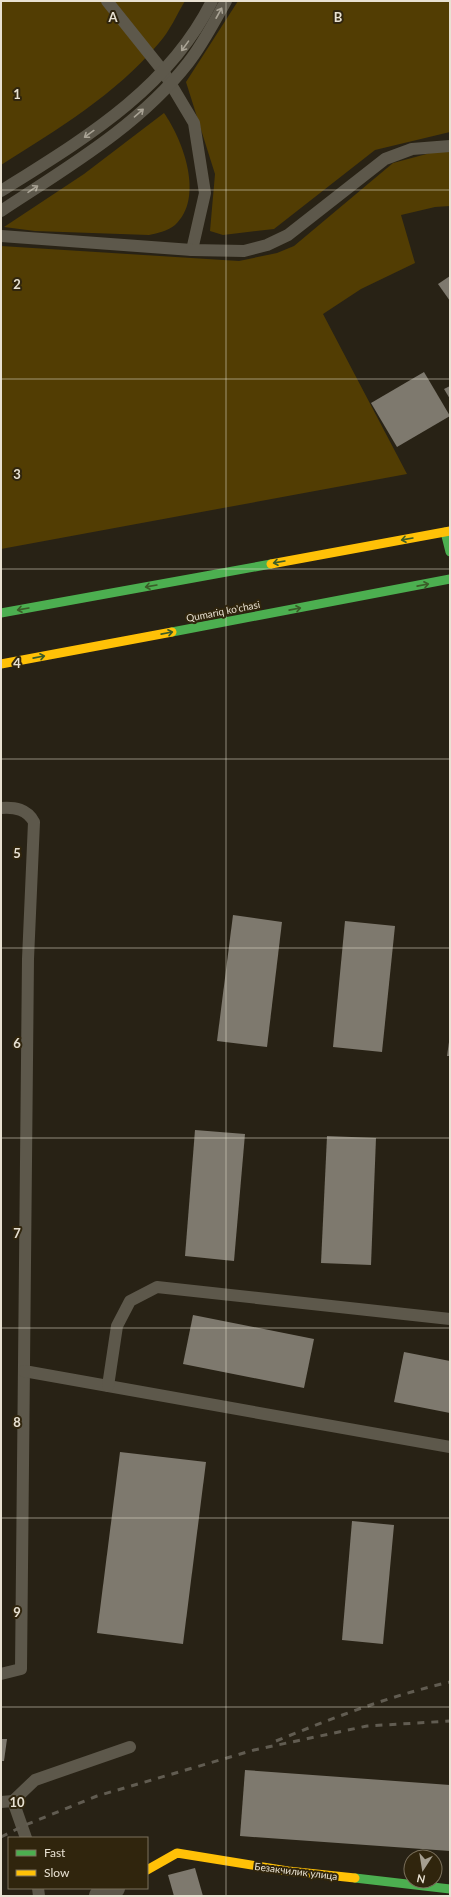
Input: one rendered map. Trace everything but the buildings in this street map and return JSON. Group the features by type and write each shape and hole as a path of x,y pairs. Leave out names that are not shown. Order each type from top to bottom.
{"main road":[{"path":"1,613 448,531 450,552"},
{"name":"Qumariq ko'chasi","path":"1,664 450,579"},
{"name":"Безакчилик улица","path":"148,1869 177,1853 288,1871 450,1889"}],"street":[{"path":"100,1896 112,1889"}],"lane":[{"path":"107,1 163,71 194,123 205,193 192,250"},
{"path":"1,191 91,133 125,108 163,71 195,32 212,1"},
{"path":"1,211 99,146 137,115 171,84 189,63 205,39 226,1"},
{"path":"1,236 192,250 244,251 267,245 288,235 385,159 412,149 450,146"},
{"path":"1,808 22,810 30,815 34,822 28,959 21,1669 1,1674"},
{"path":"108,1386 116,1326 130,1301 157,1287 450,1319"},
{"path":"24,1371 450,1447"},
{"path":"25,1837 7,1802 35,1780 130,1747"}],"shaded area":[{"path":"1,1 185,1 163,38 142,62 124,79 85,110 1,165"},
{"path":"238,1 450,1 450,132 375,150 274,229 223,235 210,231 215,174 186,82"},
{"path":"164,113 178,138 184,153 190,185 189,200 184,214 175,225 163,232 149,235 35,231 4,227 84,174"},
{"path":"434,152 450,152 450,206 435,207 401,215 415,263 361,289 323,314 407,474 1,549 1,246 239,261 277,253 294,246 393,163"}],"railway":[{"path":"276,1741 383,1701 450,1682"},
{"path":"1,1837 23,1826 97,1796 254,1750 367,1726 450,1721"}],"traffic: fast":[{"path":"445,532 450,552"},
{"path":"1,613 271,564"},
{"path":"172,632 450,579"},
{"path":"355,1878 450,1889"}],"traffic: slow":[{"path":"271,564 450,531"},
{"path":"1,664 172,632"},
{"path":"148,1869 177,1853 288,1871 355,1878"}]}
